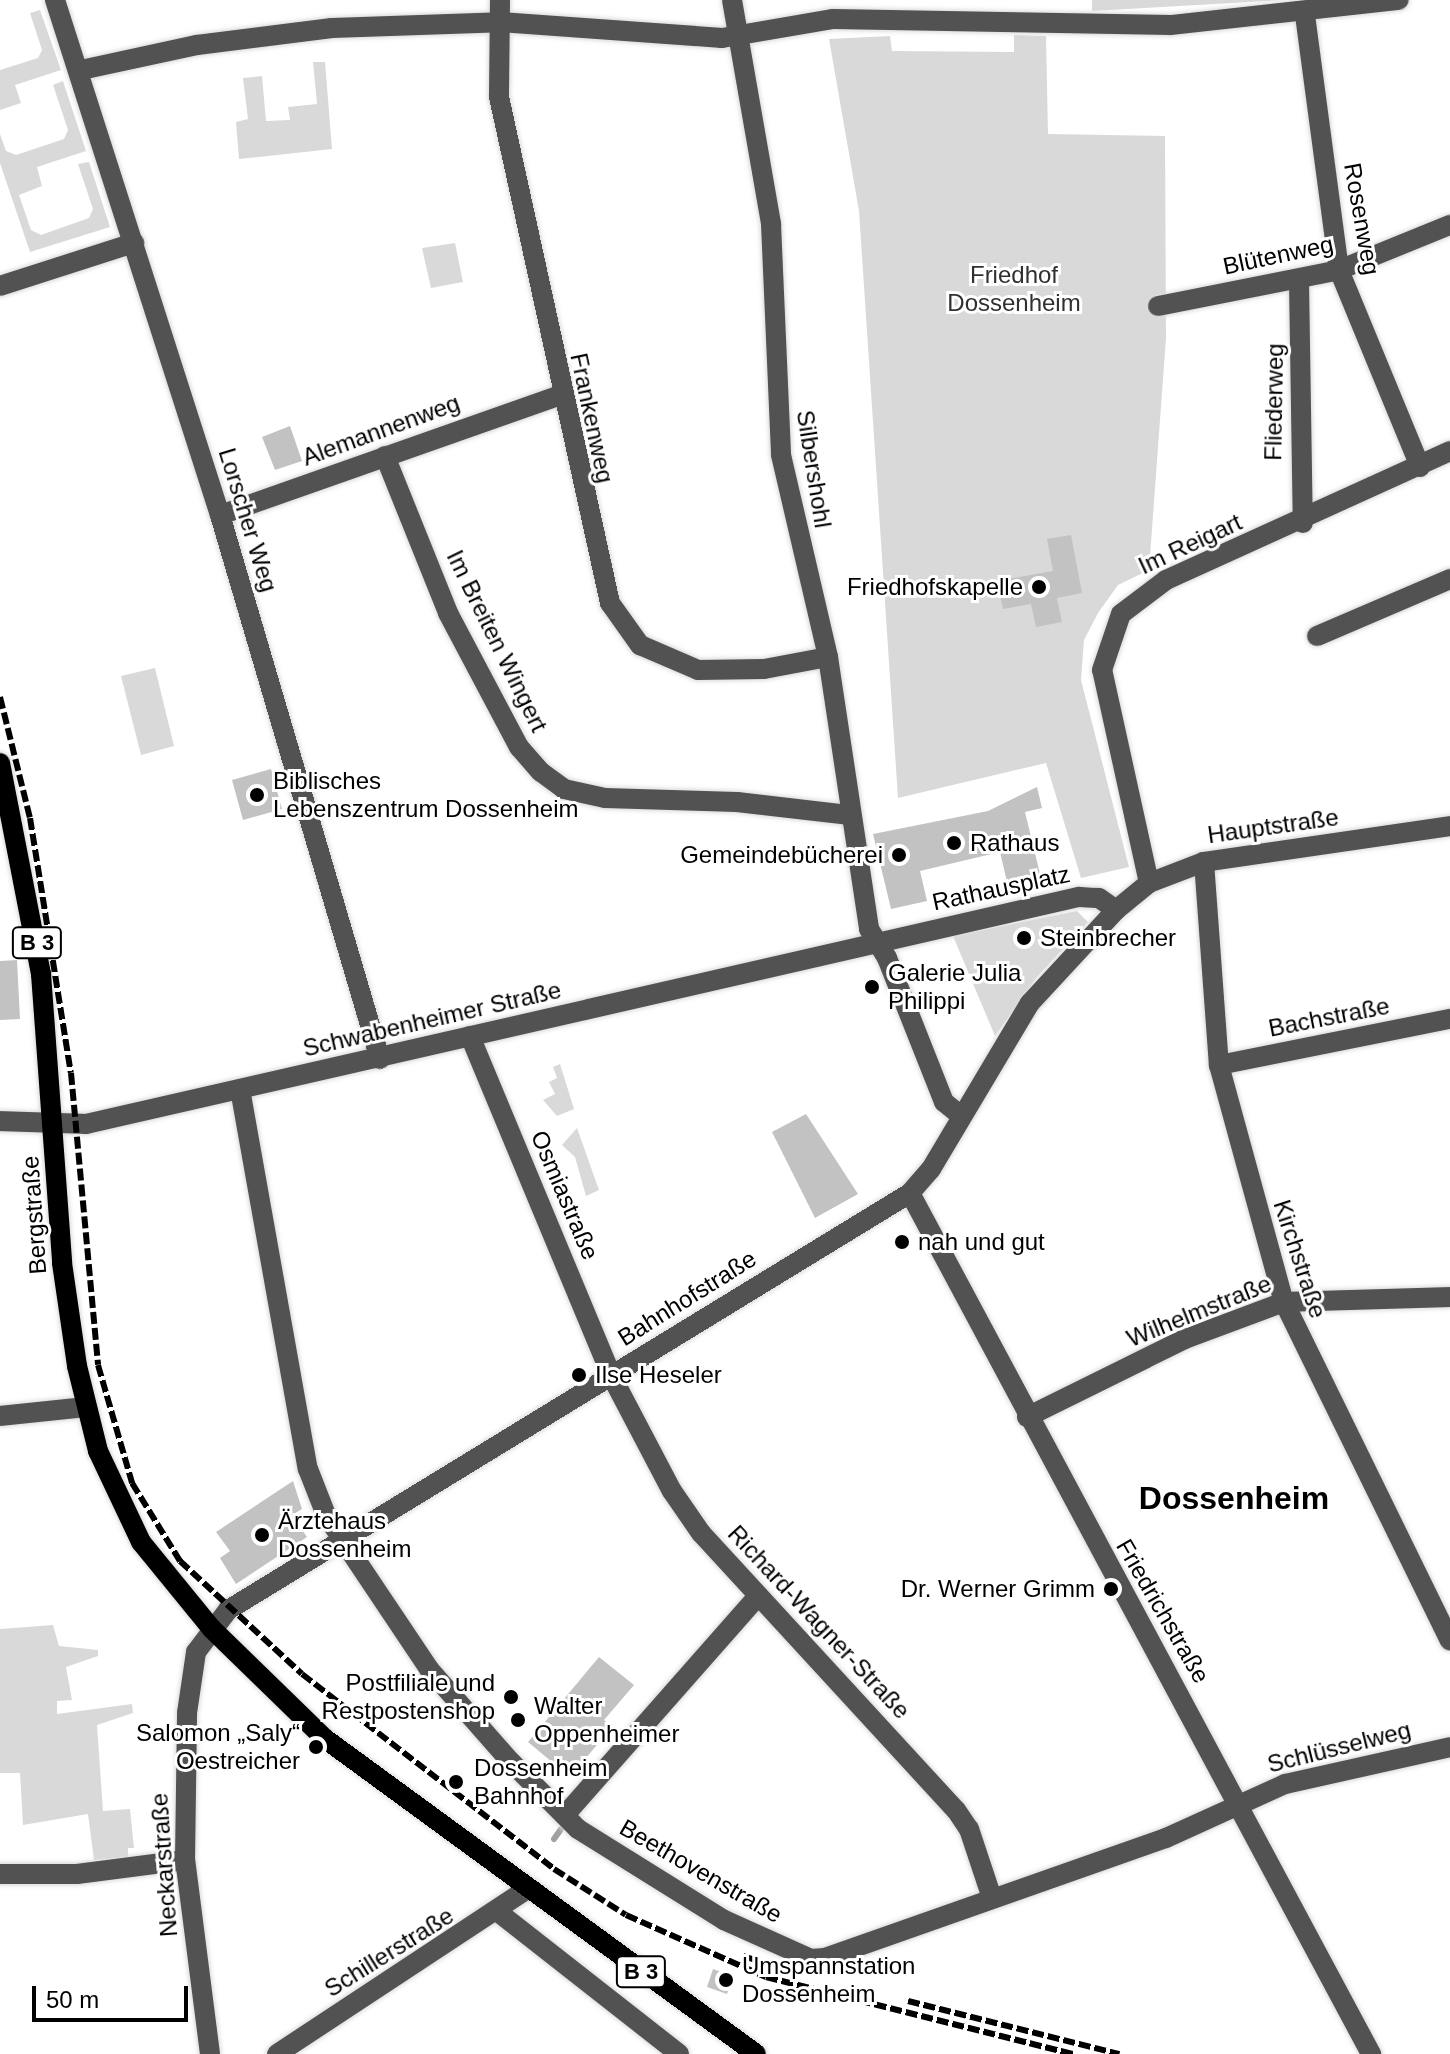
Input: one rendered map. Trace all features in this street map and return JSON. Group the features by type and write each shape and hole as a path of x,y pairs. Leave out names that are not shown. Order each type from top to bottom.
{"main road":[{"name":"Bergstraße","path":"0,763 39,959 62,1263 86,1407 98,1451 141,1542 212,1629"},
{"name":"B 3","path":"212,1629 324,1738 756,2054"}],"street":[{"name":"Lorscher Weg","path":"55,0 81,70 220,515 380,1059"},
{"name":"Frankenweg","path":"500,0 499,97 599,575 640,645 698,670 729,672 828,657"},
{"name":"Silbershohl","path":"732,0 771,224 781,455 828,657 850,815 875,943"},
{"path":"81,70 197,45 332,28 500,22 739,37 833,19 1171,25 1305,15 1399,0"},
{"name":"Rosenweg","path":"1305,15 1339,270 1420,467"},
{"name":"Blütenweg","path":"1158,306 1299,281 1339,270 1450,225"},
{"path":"0,286 134,243"},
{"name":"Fliederweg","path":"1299,281 1303,523"},
{"name":"Alemannenweg","path":"220,515 560,395"},
{"name":"Im Reigart","path":"1149,883 1106,702 1102,670 1110,634 1140,595 1166,580 1303,523 1450,451"},
{"name":"Im Breiten Wingert","path":"385,456 448,613 519,747 541,772 564,789 605,798 737,802 850,815"},
{"path":"1317,636 1450,579"},
{"name":"Hauptstraße","path":"1116,910 1149,883 1204,862 1450,826"},
{"name":"Kirchstraße","path":"1204,862 1219,1065 1284,1302 1450,1641"},
{"name":"Rathausplatz","path":"875,943 1079,897 1099,898 1116,910"},
{"path":"875,943 887,958 944,1102 959,1114 1030,1003 1116,910"},
{"name":"Schwabenheimer Straße","path":"0,1121 54,1127 380,1059 875,943"},
{"name":"Bachstraße","path":"1219,1065 1450,1019"},
{"name":"Osmiastraße","path":"470,1036 611,1375"},
{"name":"Beethovenstraße","path":"240,1089 308,1469 341,1539 429,1669 565,1815 636,1870 724,1920 811,1959 1166,1838 1241,1802"},
{"name":"Bahnhofstraße","path":"212,1629 228,1610 341,1539 910,1193 931,1169 959,1114"},
{"name":"Friedrichstraße","path":"910,1193 1027,1417 1241,1802 1371,2054"},
{"name":"Wilhelmstraße","path":"1027,1417 1185,1339 1284,1302 1450,1297"},
{"name":"Richard-Wagner-Straße","path":"611,1375 672,1491 758,1596 956,1810 969,1829 992,1898"},
{"path":"0,1416 86,1407"},
{"path":"565,1815 758,1596"},
{"name":"Neckarstraße","path":"210,2054 185,1860 187,1713 196,1652 212,1629"},
{"name":"Schlüsselweg","path":"1241,1802 1285,1784 1450,1747"},
{"path":"0,1874 77,1874 185,1860"},
{"name":"Schillerstraße","path":"277,2054 498,1912 527,1889"},
{"path":"498,1912 679,2054"}],"green space":[{"path":"1092,0 1284,0 1092,11"},
{"path":"40,10 61,70 15,85 21,103 0,110 0,70 38,58 42,50 30,13"},
{"name":"Friedhof Dossenheim","path":"1014,35 1046,36 1048,134 1165,136 1166,338 1149,570 1118,585 1098,613 1084,640 1081,680 1129,867 1081,878 1046,763 898,798 859,211 829,39 890,36 892,51 1014,52"},
{"path":"313,62 325,62 332,149 239,159 236,122 248,119 243,78 262,76 266,121 290,120 288,107 317,104"},
{"path":"63,81 86,151 37,167 42,186 19,195 31,230 41,235 89,218 93,209 78,164 89,162 110,227 30,252 0,163 0,134 6,151 16,155 64,139 68,130 53,85"},
{"path":"455,243 463,282 431,288 422,248"},
{"path":"155,668 174,746 141,755 121,676"},
{"path":"1077,911 1088,922 1036,978 995,1036 953,936"},
{"path":"560,1064 574,1109 557,1116 543,1100 555,1094 549,1082 557,1078 553,1067"},
{"path":"577,1128 599,1190 586,1196 575,1157 562,1145"},
{"path":"53,1625 59,1646 98,1650 98,1656 66,1667 72,1700 57,1701 57,1714 132,1704 133,1713 97,1725 103,1811 130,1809 134,1848 128,1848 128,1857 94,1860 88,1814 23,1825 20,1773 0,1773 0,1629"}],"building":[{"path":"290,426 302,461 275,470 262,437"},
{"name":"Friedhofskapelle","path":"1071,535 1082,593 1057,598 1062,622 1036,627 1031,604 1003,609 997,581 1053,571 1047,539"},
{"name":"Biblisches Lebenszentrum Dossenheim","path":"271,769 282,809 243,820 232,780"},
{"name":"Rathaus","path":"1037,787 1042,808 1025,812 1041,878 1008,886 1000,852 920,871 927,901 891,909 873,834 988,811"},
{"path":"17,960 20,1019 0,1020 0,961"},
{"path":"806,1114 858,1194 815,1218 772,1132"},
{"name":"Ärztehaus Dossenheim","path":"293,1481 302,1509 292,1515 307,1537 236,1584 220,1558 230,1551 216,1532"},
{"path":"599,1657 634,1685 604,1720 612,1727 570,1777 528,1742"},
{"name":"Umspannstation Dossenheim","path":"713,1969 733,1976 727,1994 707,1987"}],"waterway":[{"path":"554,1839 561,1829"}],"railway":[{"path":"0,697 30,818 71,1073 98,1365 132,1483 180,1561 302,1674 554,1869 626,1915 766,1977 1073,2054"},
{"path":"743,1956 796,1973"},
{"path":"908,2001 1119,2054"}],"place":[{"name":"Friedhofskapelle","path":"1039,587"},
{"name":"Biblisches Lebenszentrum Dossenheim","path":"257,795"},
{"name":"Rathaus","path":"954,843"},
{"name":"Gemeindebücherei","path":"899,855"},
{"name":"Steinbrecher","path":"1024,938"},
{"name":"Galerie Julia Philippi","path":"872,987"},
{"name":"nah und gut","path":"902,1242"},
{"name":"Ilse Heseler","path":"579,1375"},
{"name":"Ärztehaus Dossenheim","path":"262,1535"},
{"name":"Dr. Werner Grimm","path":"1111,1589"},
{"name":"Postfiliale und Restpostenshop","path":"511,1697"},
{"name":"Walter Oppenheimer","path":"518,1720"},
{"name":"Salomon „Saly“ Oestreicher","path":"316,1747"},
{"name":"Dossenheim Bahnhof","path":"456,1782"},
{"name":"Umspannstation Dossenheim","path":"726,1980"}],"district":[{"name":"Dossenheim","path":"1234,1498"}]}
